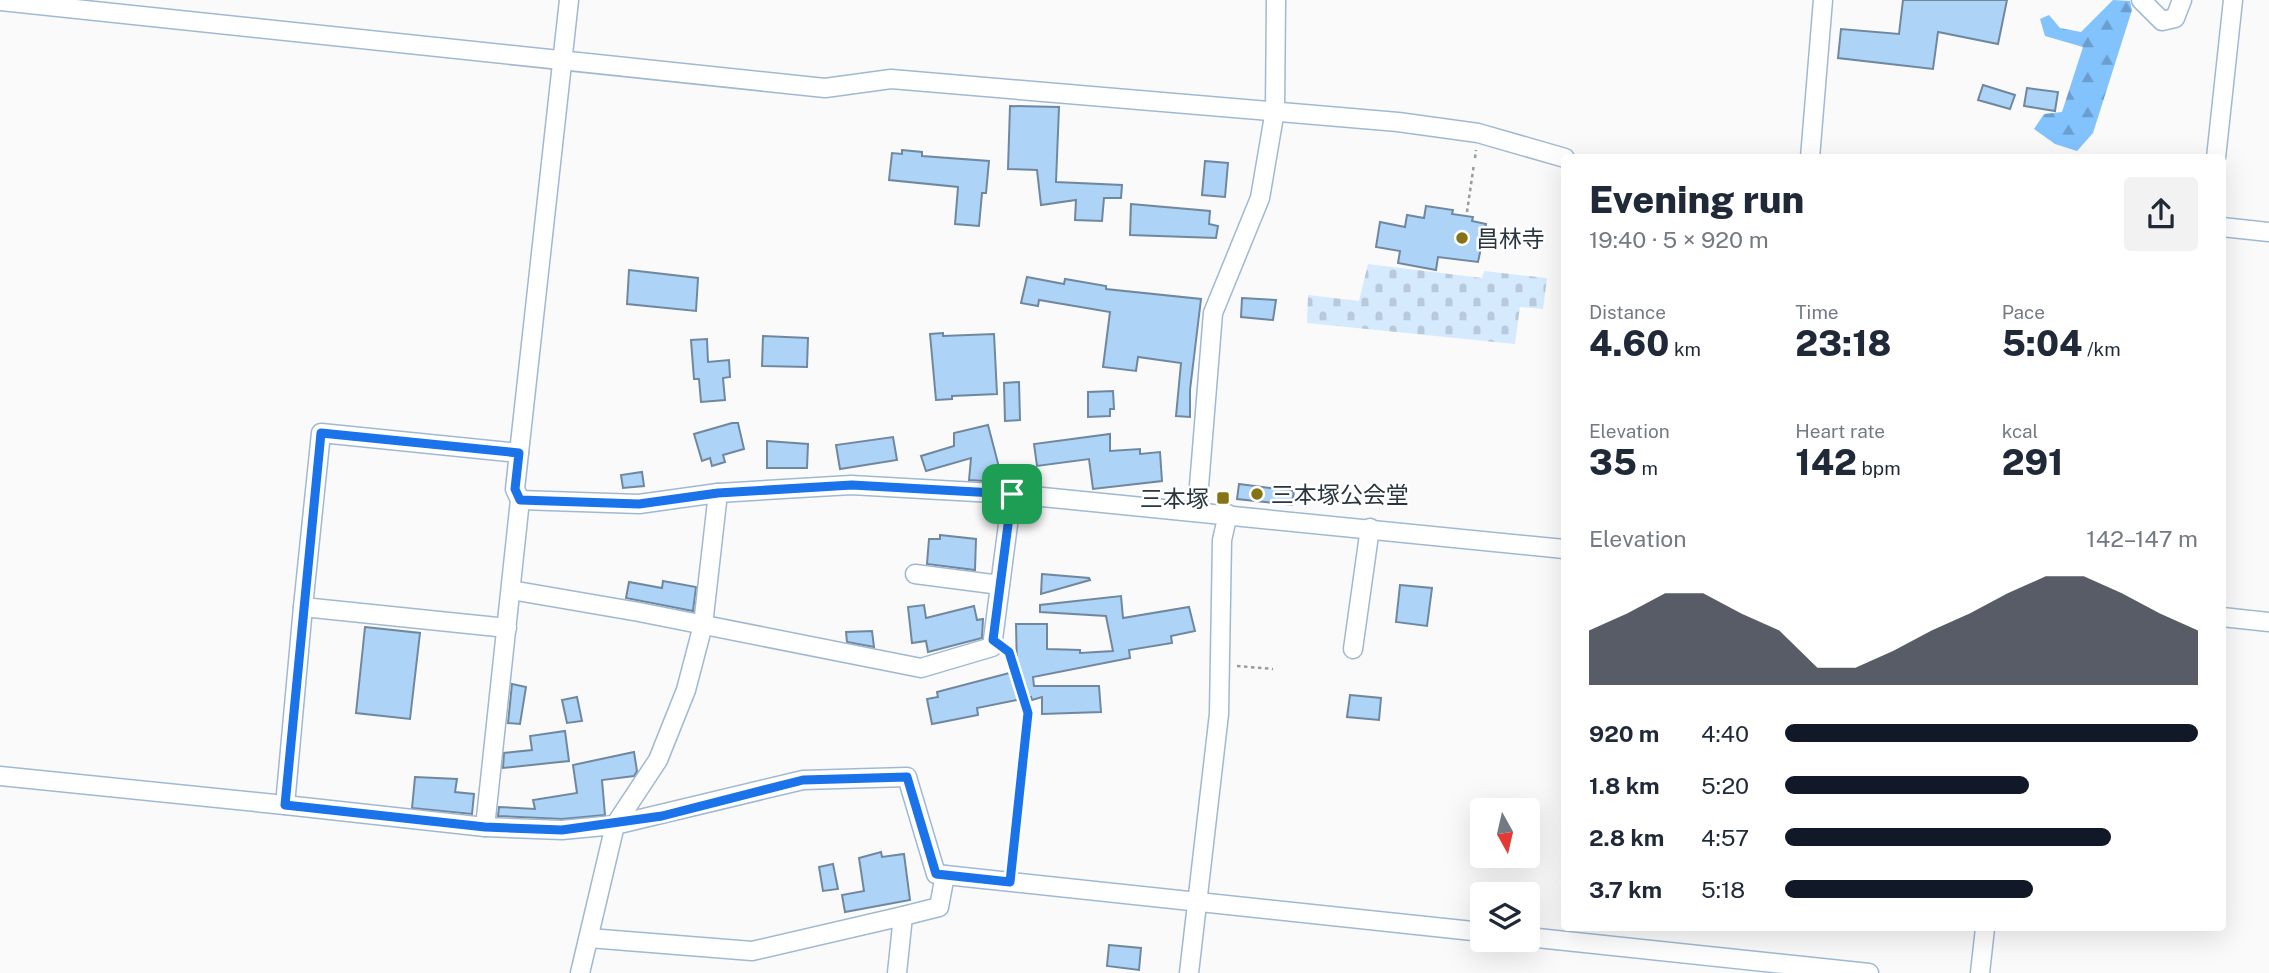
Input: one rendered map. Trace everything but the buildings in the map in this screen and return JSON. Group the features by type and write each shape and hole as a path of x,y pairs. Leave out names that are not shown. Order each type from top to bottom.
{"street":[{"path":"485,827 520,500 515,489 569,0"},
{"path":"1197,511 1213,313 1260,198 1275,110 1276,0"},
{"path":"1810,154 1823,0"},
{"path":"2141,0 2162,21 2175,18 2182,0"},
{"path":"2216,154 2233,0"},
{"path":"0,1 825,88 891,79 1275,110 1478,133 1561,157"},
{"path":"2226,227 2269,232"},
{"path":"285,805 321,433 519,453"},
{"path":"520,500 639,504 718,493 852,485 1012,494 1561,548"},
{"path":"580,973 615,825 658,760 686,690 703,625 718,493"},
{"path":"511,590 921,668 992,647 1012,494"},
{"path":"1189,973 1219,714 1222,540 1228,514"},
{"path":"1353,649 1370,528"},
{"path":"915,574 1000,585"},
{"path":"303,607 507,628"},
{"path":"2226,617 2269,622"},
{"path":"0,776 485,827 562,830 615,825 662,816 803,780 907,777 936,874 1470,931"},
{"path":"589,938 752,951 939,906 945,875"},
{"path":"897,973 903,916"},
{"path":"1980,973 1985,931"},
{"path":"1540,938 1869,973"}],"path":[{"path":"1467,212 1474,163"},
{"path":"993,640 1009,652 1028,713 1010,882"},
{"path":"1220,665 1273,669"}],"green space":[{"path":"2113,0 2130,1 2132,10 2093,133 2077,151 2055,144 2034,129 2044,114 2062,112 2083,47 2045,36 2040,19 2049,15 2060,28 2081,32"},
{"path":"1368,264 1482,278 1484,271 1547,278 1543,309 1520,307 1515,344 1307,323 1308,295 1359,301"}],"place":[{"name":"昌林寺","path":"1462,238"},
{"name":"三本塚公会堂","path":"1257,494"},
{"name":"三本塚","path":"1223,498"}],"route":[{"path":"321,433 519,453 515,489 520,500 589,505 639,504 758,489 852,485 1012,494 993,640 1009,652 1028,713 1010,882 936,874 907,777 803,780 662,816 615,825 562,830 485,827 285,805 321,433"}]}
